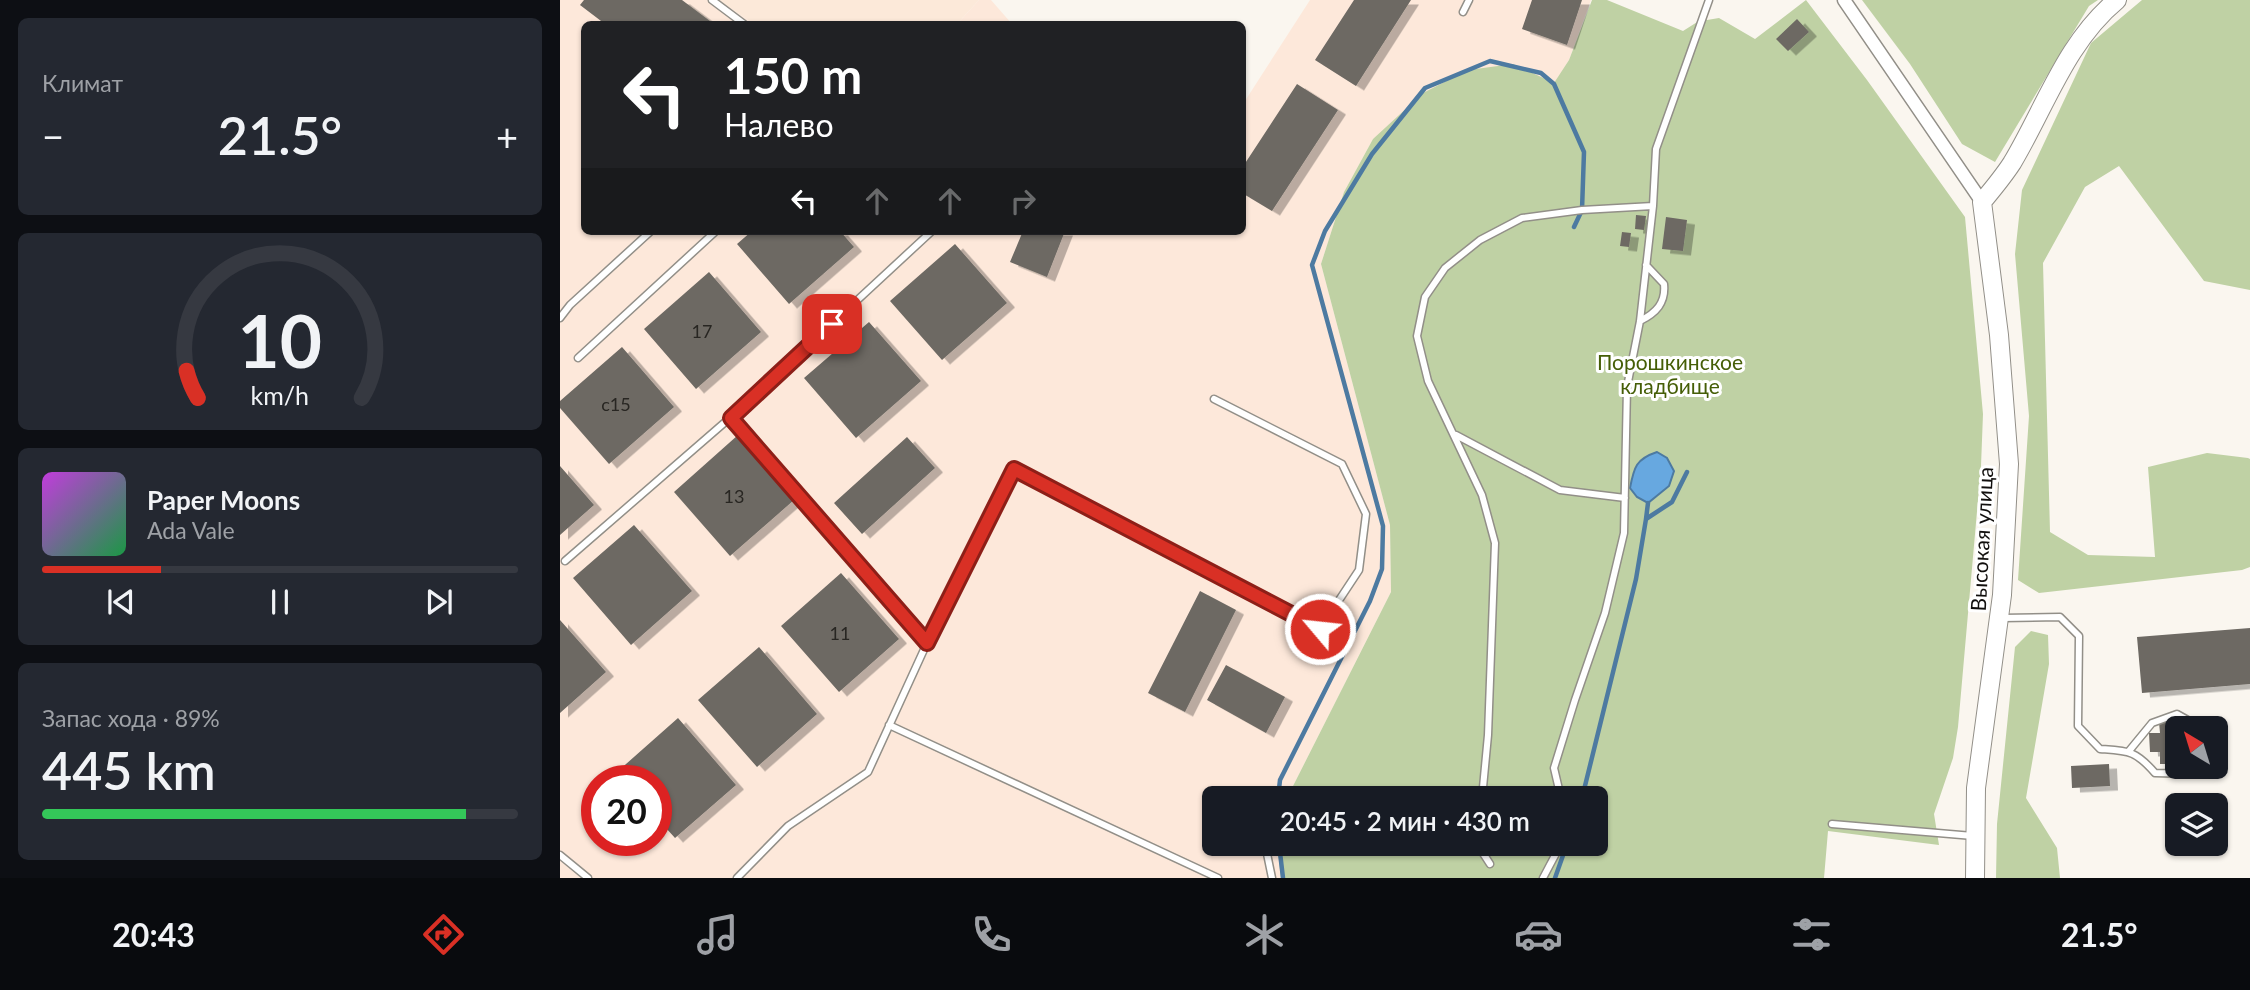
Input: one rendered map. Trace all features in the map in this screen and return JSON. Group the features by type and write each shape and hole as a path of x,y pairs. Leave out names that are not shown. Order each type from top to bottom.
{"street":[{"path":"1844,0 1982,202 2010,166 2071,52 2101,13 2117,0"},
{"name":"Высокая улица","path":"1975,878 1976,788 1999,618 2009,464 1999,335 1982,202"}],"lane":[{"path":"712,0 740,21"},
{"path":"1463,12 1469,0"},
{"path":"1558,786 1554,768 1574,700 1605,614 1624,533 1627,387 1640,321 1653,206 1656,149 1709,0"},
{"path":"1483,786 1488,735 1495,543 1482,495 1428,381 1417,336 1424,297 1445,268 1480,240 1522,218 1582,210 1653,206"},
{"path":"560,318 570,305 646,235"},
{"path":"578,358 712,235"},
{"path":"565,561 731,418 928,235"},
{"path":"1640,321 1655,314 1665,291 1659,276 1646,265"},
{"path":"737,878 788,826 868,772 927,643 1014,469 1320,629 1359,570 1366,514 1342,464 1214,399"},
{"path":"731,418 927,643"},
{"path":"1455,434 1560,490 1625,498"},
{"path":"1999,618 2060,617 2079,636 2078,726 2100,750 2129,751 2144,760 2155,773 2165,773"},
{"path":"2129,751 2152,723 2165,718"},
{"path":"889,725 1218,878"},
{"path":"1832,824 1976,836"},
{"path":"560,855 588,878"},
{"path":"1267,856 1272,878"},
{"path":"1485,856 1490,864"},
{"path":"1543,878 1555,856"}],"shaded area":[{"path":"560,0 718,0 750,21 581,21 581,235 1246,235 1246,99 1310,0 1591,0 1569,60 1554,84 1513,64 1373,139 1344,192 1321,264 1390,525 1391,592 1293,786 1202,786 1202,856 1291,856 1293,878 560,878"},
{"path":"718,0 979,0 960,21 750,21"},
{"path":"979,0 991,0 1009,21 960,21"}],"green space":[{"name":"Порошкинское кладбище","path":"1592,0 1607,0 1683,31 1702,19 1719,18 1755,39 1806,0 1965,217 1983,414 1981,466 1958,727 1953,758 1934,814 1939,845 1828,831 1824,878 1281,878 1278,856 1608,856 1608,786 1293,786 1391,592 1390,525 1321,264 1344,192 1373,139 1423,93 1468,70 1513,64 1554,83 1569,60"},
{"path":"1862,0 2098,0 2089,6 1995,162 1962,144 1910,64"},
{"path":"2142,0 2250,0 2250,290 2204,281 2119,166 2085,187 2043,263 2050,532 2088,555 2155,557 2148,467 2207,453 2248,458 2250,567 2039,593 2018,580 2029,416 2015,254 2022,190 2091,43"},
{"path":"2031,631 2048,635 2049,664 2026,798 2057,848 2060,878 1996,878 1997,824 2015,647"}],"water":[{"path":"1657,452 1667,458 1674,471 1669,486 1648,503 1637,497 1630,488 1640,461"}],"building":[{"path":"584,0 682,0 710,21 601,21 580,5"},
{"path":"1354,0 1411,0 1356,86 1315,60"},
{"path":"1532,0 1582,0 1567,45 1522,29"},
{"path":"1797,19 1809,32 1788,51 1776,39"},
{"path":"1297,84 1338,110 1272,211 1246,195 1246,162"},
{"path":"1636,215 1646,216 1644,230 1635,229"},
{"path":"1666,217 1687,220 1683,251 1662,249"},
{"path":"1622,232 1631,233 1629,247 1620,246"},
{"path":"747,235 844,235 854,247 789,304 737,244"},
{"path":"1021,235 1063,235 1047,277 1010,262"},
{"path":"955,244 1007,303 942,360 890,301"},
{"path":"709,272 761,332 696,389 644,329"},
{"path":"869,322 921,381 856,438 804,378"},
{"path":"622,347 674,407 609,464 560,408 560,401"},
{"path":"738,435 794,500 730,556 674,492"},
{"path":"907,437 935,468 862,534 834,503"},
{"path":"560,466 594,505 560,535"},
{"path":"634,525 692,591 631,645 573,578"},
{"path":"841,573 899,639 839,692 781,626"},
{"path":"1200,591 1236,610 1185,712 1148,693"},
{"path":"560,620 606,672 560,713"},
{"path":"2250,628 2250,684 2142,693 2137,637"},
{"path":"759,647 817,714 757,767 698,700"},
{"path":"1226,665 1285,697 1266,733 1207,700"},
{"path":"678,718 736,785 675,838 672,835 672,765 625,765"},
{"path":"2159,722 2165,722 2165,764 2160,764 2160,752 2150,752 2149,733 2160,733"},
{"path":"2109,764 2110,786 2072,788 2071,766"}],"waterway":[{"path":"1279,786 1370,601 1382,569 1383,526 1312,265 1325,231 1372,154 1425,88 1490,61 1541,73 1554,84 1584,152 1582,210 1574,227"},
{"path":"1585,786 1636,579 1646,519 1672,502 1687,472"},
{"path":"1646,519 1648,503"},
{"path":"1280,856 1283,878"},
{"path":"1555,878 1563,856"}],"route":[{"path":"832,324 731,418 927,643 1014,469 1320,629"}]}
